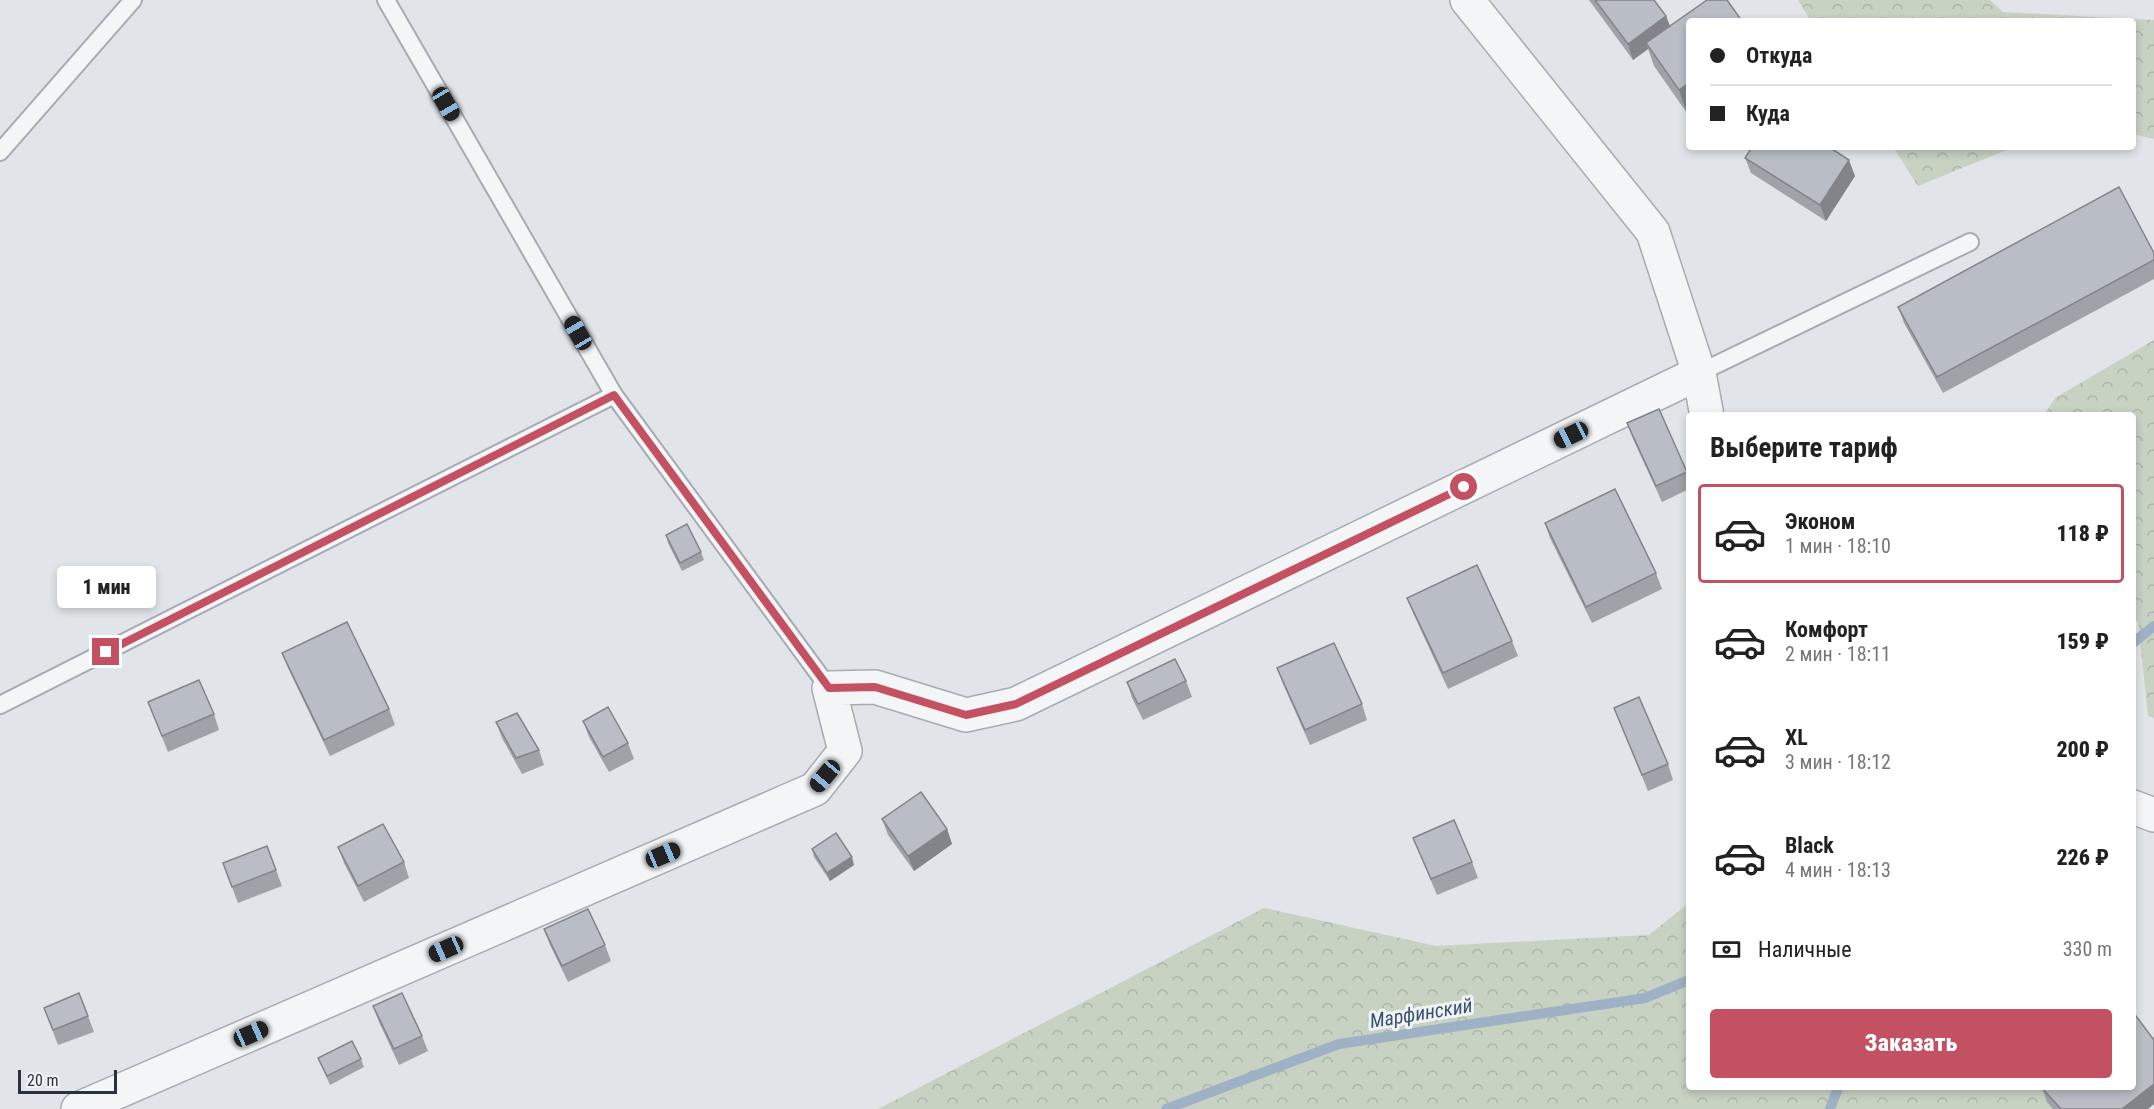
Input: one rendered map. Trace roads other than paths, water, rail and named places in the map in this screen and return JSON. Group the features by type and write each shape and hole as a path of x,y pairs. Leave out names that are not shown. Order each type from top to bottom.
{"street":[{"path":"1467,0 1653,232 1699,373 1706,412"},
{"path":"78,1109 814,789 845,752 829,688 875,687 966,715 1016,704 1699,373"},
{"path":"2136,808 2154,814"}],"lane":[{"path":"0,152 133,0"},
{"path":"386,0 614,395 829,688"},
{"path":"1699,373 1970,242"},
{"path":"0,705 614,395"}],"waterway":[{"name":"Марфинский","path":"2136,641 2154,626"},
{"name":"Марфинский","path":"1166,1109 1339,1044 1645,998 1686,981"},
{"path":"1830,1109 1837,1090"}]}
